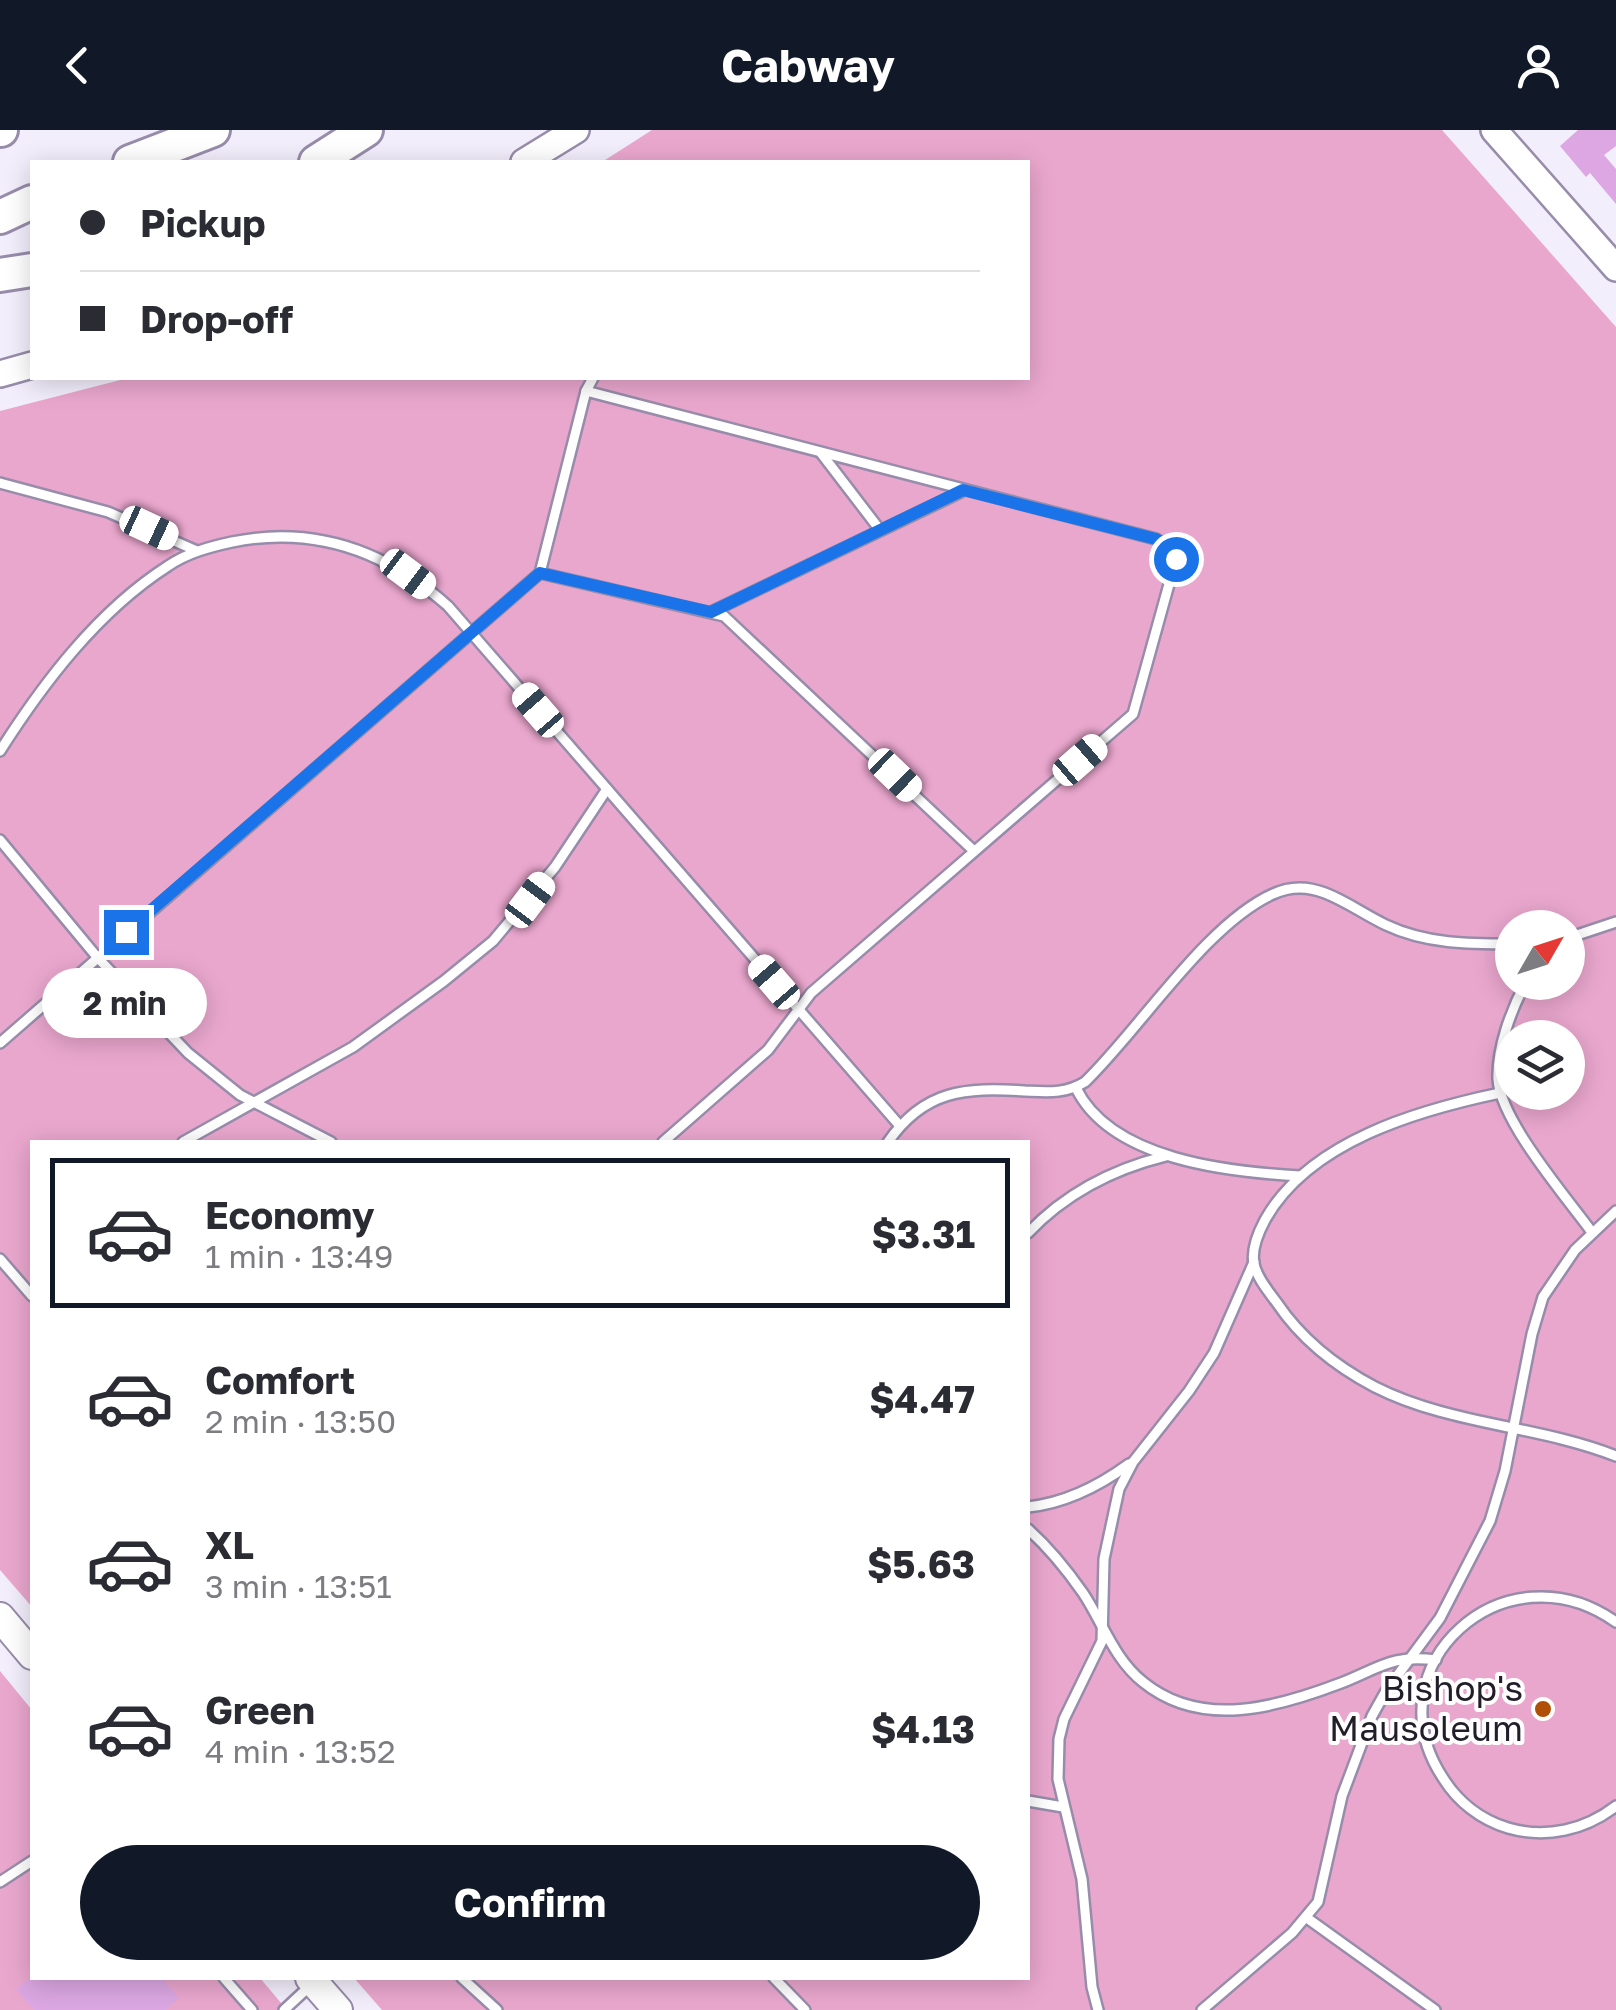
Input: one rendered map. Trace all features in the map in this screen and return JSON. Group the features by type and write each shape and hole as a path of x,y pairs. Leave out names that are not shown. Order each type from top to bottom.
{"highway":[{"path":"108,160 160,130"},
{"path":"135,160 213,130"},
{"path":"319,160 366,130"},
{"path":"0,216 30,203"},
{"path":"0,275 30,270"}],"main road":[{"path":"527,160 576,130"},
{"path":"1494,130 1616,268"},
{"path":"0,374 30,366"},
{"path":"0,1617 30,1653"},
{"path":"312,1980 338,2010"}],"lane":[{"path":"0,1042 540,573 592,380"},
{"path":"586,391 1156,539 1172,548 1176,559 1133,714 811,993 768,1050 665,1140"},
{"path":"821,453 880,530"},
{"path":"0,484 108,512 197,550"},
{"path":"711,612 963,490"},
{"path":"0,751 44,687 92,631 158,574 197,550 275,536 330,540 382,559 448,606 900,1126"},
{"path":"540,573 711,612 736,624 974,851"},
{"path":"187,1140 353,1047 493,941 555,867 607,788"},
{"path":"0,840 97,957 188,1053 222,1082 328,1140"},
{"path":"890,1140 923,1104 952,1094 1076,1088 1096,1072 1232,921 1284,890 1298,887 1323,892 1384,924 1431,940 1495,943"},
{"path":"1585,932 1616,922"},
{"path":"1076,1088 1090,1110 1114,1131 1149,1149 1220,1166 1302,1176"},
{"path":"1098,2010 1092,1987 1082,1879 1058,1779 1059,1739 1068,1710 1098,1654 1104,1631 1108,1534 1120,1489 1133,1462 1203,1372 1254,1262 1256,1244 1270,1212 1290,1186 1356,1141 1400,1120 1438,1106 1495,1094"},
{"path":"1507,1110 1591,1232"},
{"path":"1030,1230 1084,1187 1169,1155"},
{"path":"1202,2010 1307,1918 1322,1890 1336,1820 1356,1755 1386,1691 1440,1618 1478,1546 1497,1499 1543,1297 1562,1266 1591,1232 1616,1211"},
{"path":"0,1259 30,1289"},
{"path":"1254,1262 1297,1330 1351,1373 1431,1410 1570,1439 1616,1456"},
{"path":"1030,1507 1086,1490 1133,1462"},
{"path":"1030,1531 1069,1574 1121,1660 1148,1686 1176,1701 1215,1710 1248,1710 1284,1702 1391,1661 1411,1656 1436,1660"},
{"path":"1616,1622 1568,1599 1521,1597 1476,1614 1454,1634 1436,1660 1423,1707 1426,1742 1439,1773 1460,1800 1491,1821 1538,1832 1585,1825 1616,1806"},
{"path":"1030,1801 1063,1807"},
{"path":"0,1882 30,1861"},
{"path":"1307,1918 1435,2010"},
{"path":"226,1980 252,2010"},
{"path":"284,2010 312,1980"},
{"path":"464,1980 497,2010"},
{"path":"776,1980 806,2010"}],"shaded area":[{"path":"652,130 1442,130 1616,327 1616,2010 382,2010 356,1980 1030,1980 1030,1140 30,1140 30,1605 0,1570 0,411 120,380 1030,380 1030,160 605,160"},
{"path":"0,1671 30,1708 30,1980 262,1980 287,2010 0,2010"}],"building":[{"path":"1578,130 1616,130 1616,146 1604,155 1616,169 1616,204 1560,146"},
{"path":"30,1978 164,1980 179,1998 165,2010 34,2010 16,1989"}],"place":[{"name":"Bishop's Mausoleum","path":"1543,1709"}],"route":[{"path":"126,932 540,573 711,612 963,490 1156,539 1172,548 1176,559"}]}
